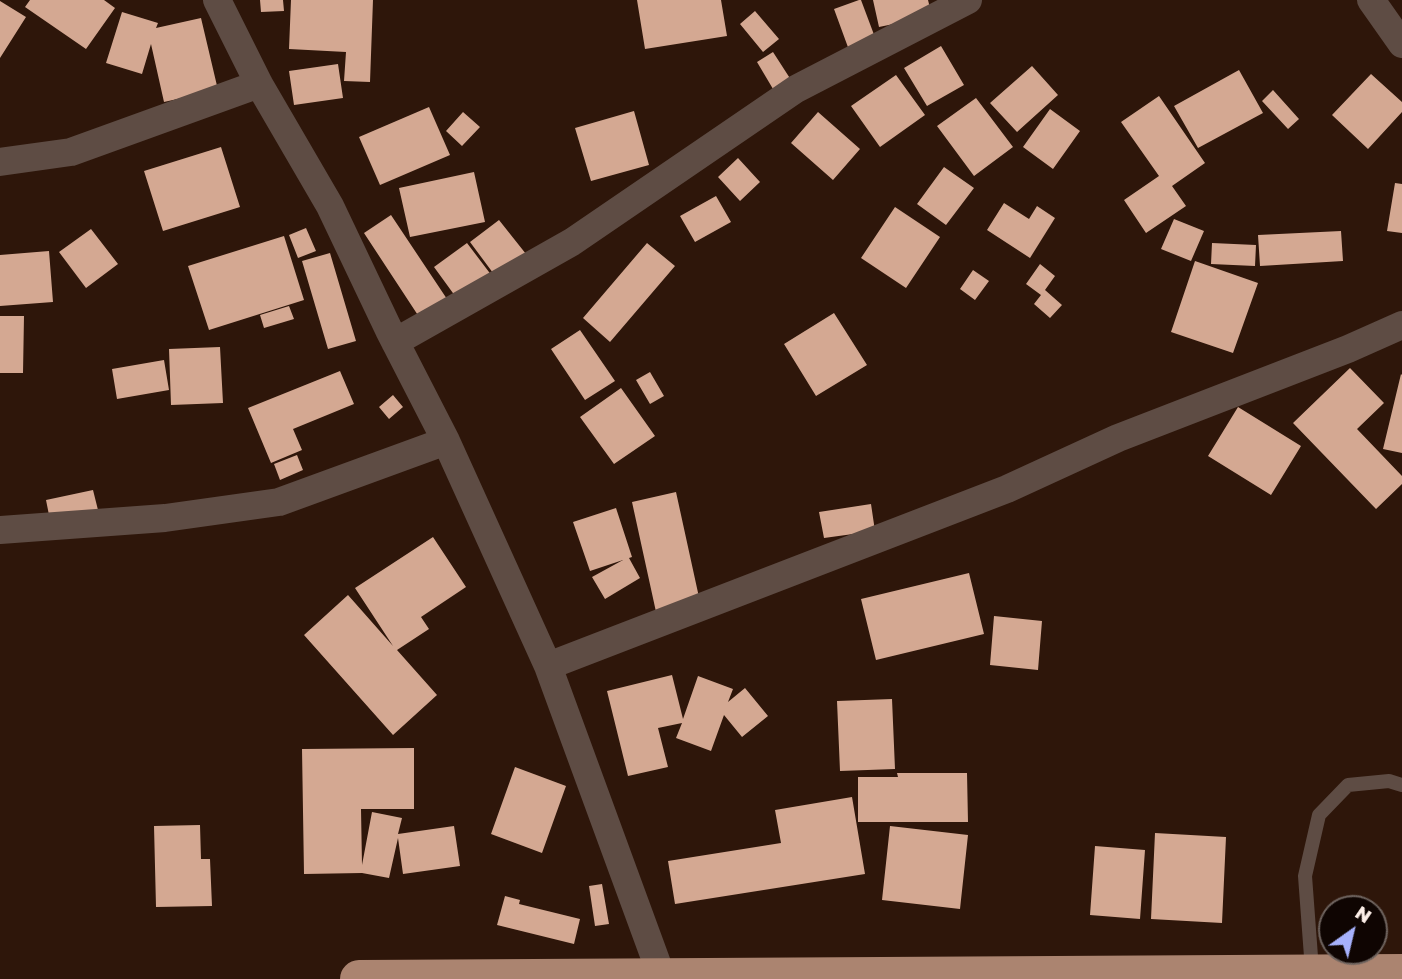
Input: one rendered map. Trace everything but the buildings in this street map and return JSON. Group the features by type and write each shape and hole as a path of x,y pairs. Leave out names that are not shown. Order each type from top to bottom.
{"highway":[{"path":"359,979 1402,973"}],"street":[{"path":"218,0 259,84 330,206 395,342 446,440 548,666 662,977"},
{"path":"395,342 572,242 796,89 968,0"},
{"path":"1371,0 1402,44"},
{"path":"0,162 71,152 259,84"},
{"path":"548,666 1007,489 1118,438 1348,349 1402,325"},
{"path":"0,530 165,518 279,502 446,440"}],"lane":[{"path":"1312,973 1305,876 1319,815 1348,785 1389,781 1402,785"}]}
